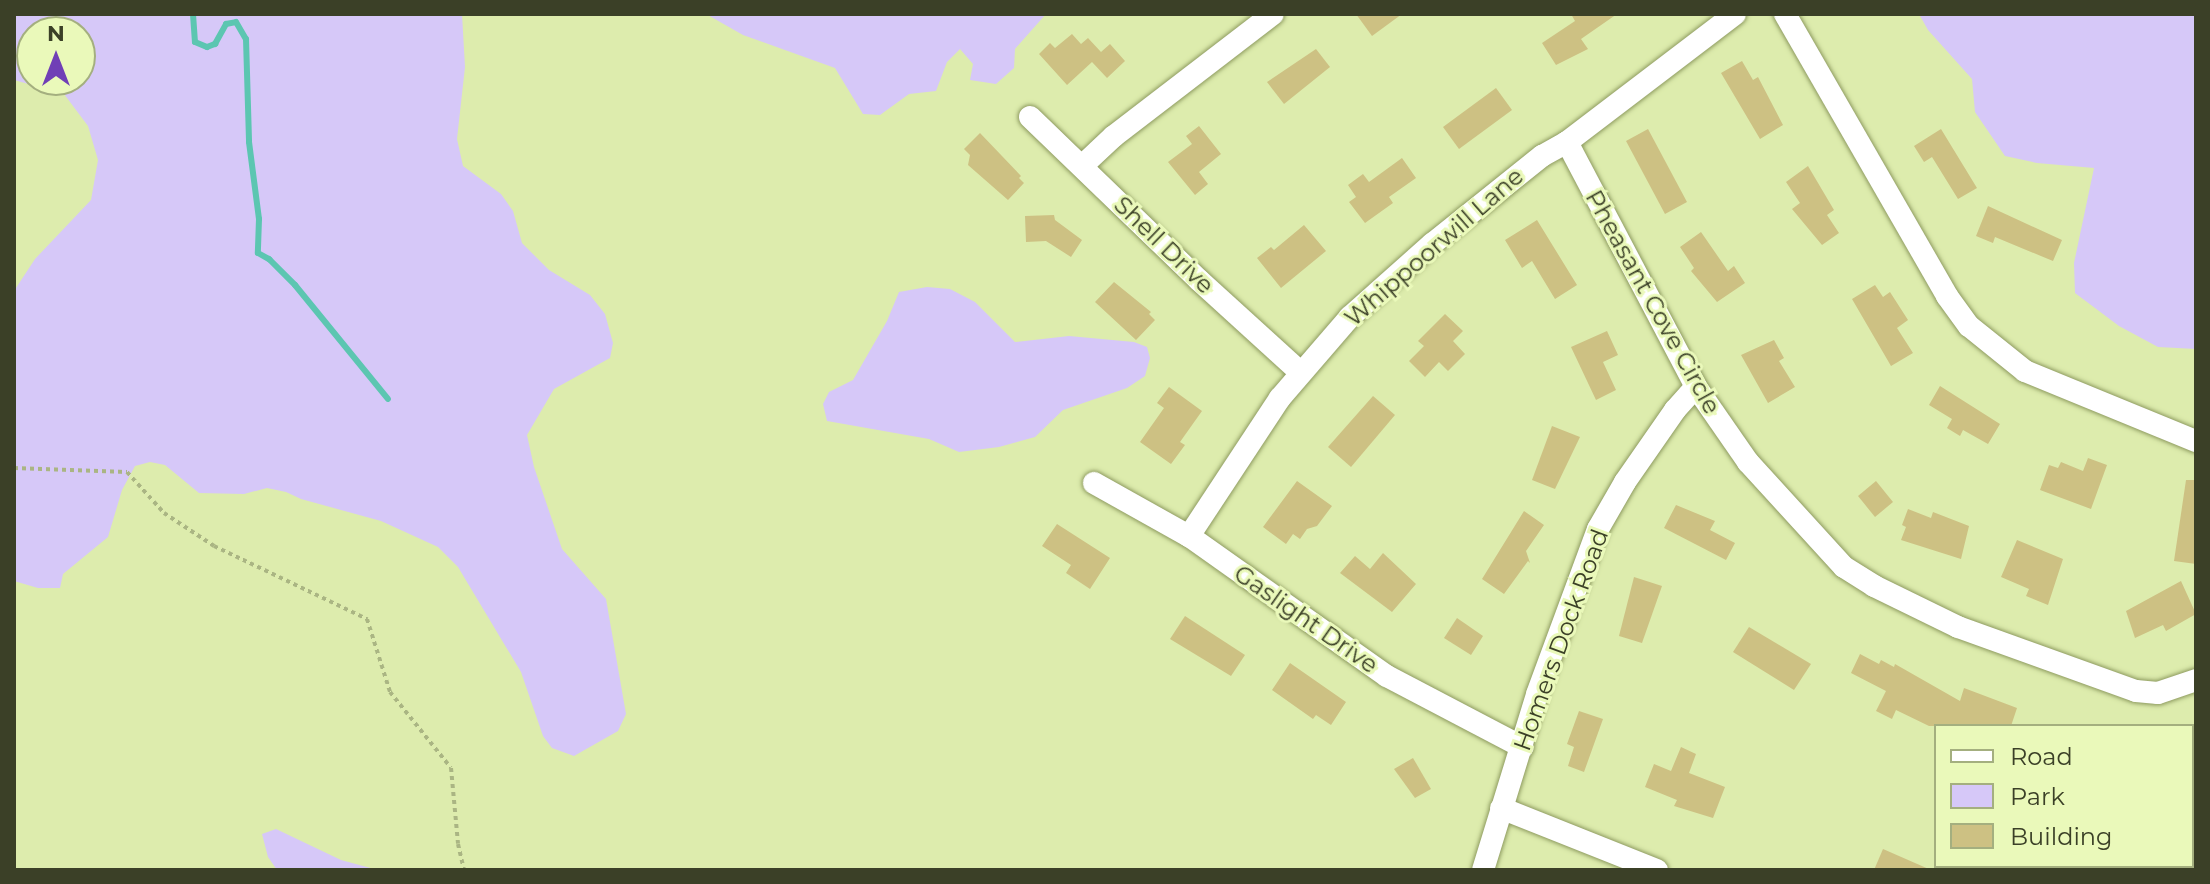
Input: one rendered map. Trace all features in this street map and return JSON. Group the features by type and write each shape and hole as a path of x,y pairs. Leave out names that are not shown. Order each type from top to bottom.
{"street":[{"path":"1082,166 1114,136 1273,14"},
{"name":"Whippoorwill Lane","path":"1189,536 1300,372 1350,317 1432,244 1542,156 1567,142 1735,14"},
{"path":"1785,14 1940,284 1969,326 2025,371 2196,441"},
{"name":"Shell Drive","path":"1030,117 1200,281 1300,372"},
{"name":"Pheasant Cove Circle","path":"1567,142 1696,387 1748,462 1821,546 1844,567 1874,586 1958,627 2136,691 2158,693 2196,680"},
{"name":"Homers Dock Road","path":"1483,870 1537,694 1598,529 1625,482 1675,410 1696,387"},
{"name":"Gaslight Drive","path":"1094,483 1189,536 1387,676 1522,747"},
{"path":"1501,808 1657,870"}],"path":[{"path":"14,468 127,472 164,513 214,546 367,619 390,692 451,768 464,870"}],"green space":[{"path":"14,14 462,14 465,67 457,139 463,166 501,194 513,211 522,243 549,270 590,295 605,314 613,343 610,358 554,389 527,435 534,467 562,549 606,599 626,714 618,731 574,756 552,748 543,736 521,672 458,567 438,547 381,521 286,492 267,488 244,494 199,493 165,465 150,462 135,466 122,490 108,537 63,574 60,588 38,588 14,581 14,291 35,259 91,200 98,160 88,126 66,96 96,96 96,16 16,16 16,81"},
{"path":"706,14 1046,14 1015,49 1014,68 996,84 970,80 973,64 960,49 947,62 936,91 909,94 880,115 863,114 835,68 743,35"},
{"path":"1919,14 2196,14 2196,349 2158,347 2119,326 2075,293 2074,263 2094,168 2037,163 2005,156 1975,112 1972,79 1928,30"},
{"path":"927,287 950,289 975,302 1015,342 1069,336 1134,342 1147,347 1150,358 1145,376 1127,388 1063,410 1035,437 999,447 959,452 929,439 827,421 823,404 829,392 853,380 887,321 899,292"},
{"path":"276,829 341,860 378,870 277,870 268,857 262,834"}],"building":[{"path":"1356,14 1402,14 1372,36"},
{"path":"1571,14 1617,14 1581,39 1588,49 1556,65 1542,43 1575,21"},
{"path":"1072,34 1081,44 1088,38 1101,52 1110,44 1125,61 1107,78 1092,62 1067,85 1039,54 1050,43 1055,48"},
{"path":"1316,49 1330,67 1284,104 1267,82"},
{"path":"1742,61 1753,80 1758,77 1783,125 1760,139 1721,73"},
{"path":"1496,88 1512,110 1459,149 1443,127"},
{"path":"1199,126 1221,154 1199,172 1208,184 1195,195 1168,162 1192,144 1186,136"},
{"path":"1648,129 1687,202 1665,214 1626,141"},
{"path":"1941,129 1977,188 1958,199 1932,157 1924,162 1914,146"},
{"path":"980,133 1024,183 1008,200 968,165 970,155 964,149"},
{"path":"1402,158 1416,178 1389,197 1393,203 1365,223 1349,202 1356,197 1348,185 1363,174 1369,182"},
{"path":"1808,166 1834,210 1827,215 1839,233 1822,245 1792,209 1800,203 1786,182"},
{"path":"1988,206 2062,240 2053,261 1995,237 1993,243 1976,236"},
{"path":"1054,215 1055,220 1082,240 1071,257 1046,241 1026,242 1025,216"},
{"path":"1537,220 1577,285 1555,299 1532,261 1522,268 1505,240"},
{"path":"1304,225 1326,251 1281,288 1257,258 1271,247 1274,250"},
{"path":"1701,232 1728,271 1734,266 1745,283 1717,302 1691,271 1694,268 1680,247"},
{"path":"1114,282 1151,312 1149,314 1155,320 1136,340 1095,302"},
{"path":"1875,285 1883,297 1890,292 1908,320 1897,328 1913,353 1891,366 1852,299"},
{"path":"1445,314 1463,331 1453,341 1465,354 1448,371 1439,362 1425,377 1409,361 1424,346 1418,341"},
{"path":"1607,331 1618,355 1603,362 1616,390 1596,400 1571,347"},
{"path":"1774,340 1784,358 1779,361 1795,387 1768,403 1741,355"},
{"path":"1940,386 2000,424 1988,444 1963,430 1960,436 1947,428 1952,419 1929,405"},
{"path":"1169,387 1202,411 1180,442 1185,445 1171,464 1140,442 1164,408 1157,403"},
{"path":"1373,396 1395,415 1351,467 1328,447"},
{"path":"1552,426 1580,437 1555,489 1532,480"},
{"path":"2088,458 2107,465 2091,509 2040,490 2049,465 2058,468 2061,462 2083,471"},
{"path":"2186,480 2196,480 2196,564 2174,561"},
{"path":"1297,481 1332,506 1317,526 1307,529 1300,539 1293,534 1286,544 1263,527"},
{"path":"1876,481 1893,502 1875,517 1858,496"},
{"path":"1676,505 1715,521 1710,530 1735,543 1726,560 1664,528"},
{"path":"1908,509 1931,518 1933,512 1969,526 1961,559 1901,540"},
{"path":"1524,511 1544,525 1526,551 1530,563 1528,561 1504,594 1482,579"},
{"path":"1057,524 1110,558 1090,589 1066,573 1071,565 1042,546"},
{"path":"2017,540 2063,559 2048,605 2026,596 2029,589 2001,577"},
{"path":"1383,553 1416,584 1392,612 1340,573 1355,556 1370,569"},
{"path":"1634,577 1662,586 1642,643 1619,636"},
{"path":"2181,581 2196,614 2166,631 2163,625 2135,638 2126,611"},
{"path":"1185,616 1245,655 1231,676 1170,639"},
{"path":"1457,618 1483,636 1471,655 1444,638"},
{"path":"1749,627 1811,664 1794,690 1733,652"},
{"path":"1860,654 1879,664 1881,660 1894,667 1895,664 1960,701 1964,688 2017,708 2012,724 1929,726 1896,710 1892,719 1876,711 1886,691 1851,673"},
{"path":"1290,663 1346,702 1331,725 1316,715 1313,719 1272,690"},
{"path":"1579,711 1603,719 1584,772 1568,766 1574,747 1567,744"},
{"path":"1681,747 1696,754 1689,773 1725,787 1713,818 1674,806 1677,800 1645,787 1654,764 1671,771"},
{"path":"1413,758 1431,789 1415,798 1394,769"},
{"path":"1883,849 1931,870 1874,870"}],"waterway":[{"path":"193,14 195,42 207,47 215,44 226,24 236,22 246,39 249,142 259,219 258,253 269,259 295,285 388,399"}]}
